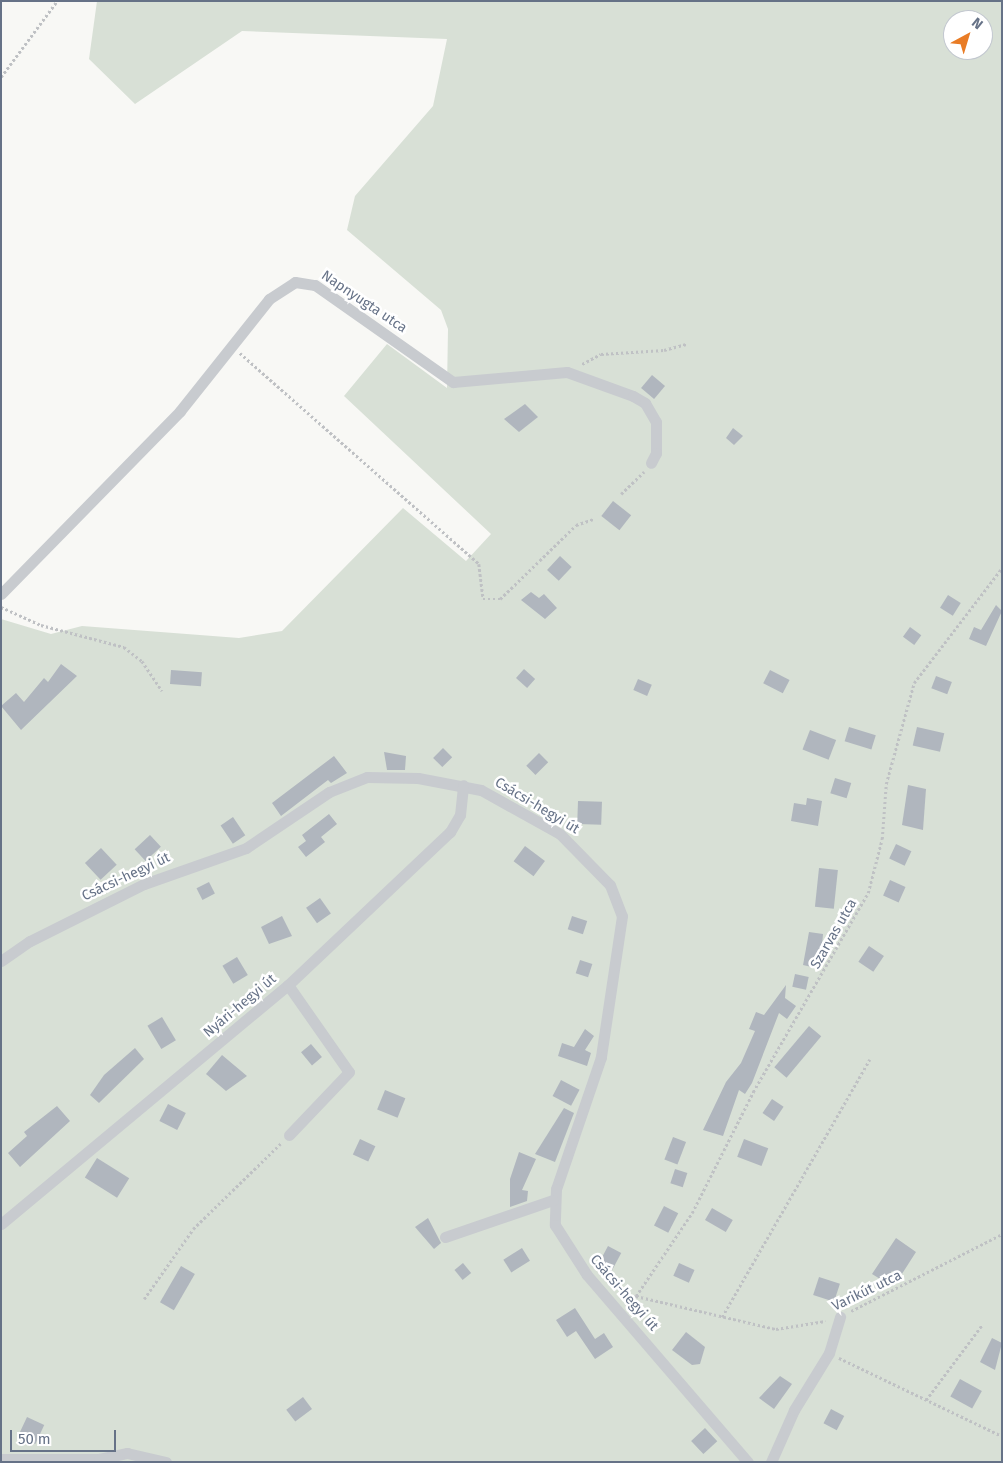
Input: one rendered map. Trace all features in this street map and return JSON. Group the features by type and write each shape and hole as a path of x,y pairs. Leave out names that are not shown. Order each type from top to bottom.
{"street":[{"name":"Napnyugta utca","path":"1,594 180,411 269,299 302,281 314,285 453,382 566,372 645,403 656,422 656,453 651,463"},
{"name":"Csácsi-hegyi út","path":"1,961 30,942 144,884 253,844 346,784 390,777 463,785 500,798 560,834 596,868 618,900 619,937 601,1057 553,1200 552,1214 562,1238 587,1275 616,1304 748,1462"},
{"name":"Nyári-hegyi út","path":"1,1224 288,985 450,832 460,815 463,785"},
{"path":"288,985 350,1072 289,1135"},
{"path":"444,1237 553,1200"},
{"path":"771,1462 794,1410 829,1353 840,1317"},
{"path":"1,1459 99,1460 127,1453 166,1462"}],"path":[{"path":"1,77 57,1"},
{"path":"566,372 601,354 664,350 687,344"},
{"path":"230,347 479,564 483,599 500,599 576,526 593,519"},
{"path":"621,494 651,463"},
{"name":"Szarvas utca","path":"636,1296 692,1213 753,1092 868,894 882,839 886,784 914,683 1002,568"},
{"path":"1,607 41,625 124,647 142,661 162,692"},
{"path":"722,1318 870,1058"},
{"path":"144,1299 193,1229 289,1135"},
{"name":"Varikút utca","path":"636,1296 722,1318 790,1329 840,1317 1002,1234"},
{"path":"616,1304 636,1296"},
{"path":"926,1400 982,1325"},
{"path":"829,1353 1002,1436"}],"shaded area":[{"path":"97,1 1002,1 1002,1462 1,1462 1,619 51,634 82,626 239,638 282,631 403,508 466,561 491,534 344,396 387,344 447,388 448,329 441,310 347,230 355,196 433,106 447,39 242,31 135,104 89,59"}],"building":[{"path":"652,375 665,386 654,399 641,388"},
{"path":"525,404 538,417 519,432 504,419"},
{"path":"733,428 743,436 734,445 726,438"},
{"path":"613,501 631,515 619,530 601,516"},
{"path":"560,556 572,567 559,581 547,570"},
{"path":"531,592 539,598 544,594 557,608 545,619 521,600"},
{"path":"948,595 961,603 953,616 940,608"},
{"path":"996,605 1002,611 986,646 969,639 974,627 981,630"},
{"path":"910,627 921,635 914,645 903,637"},
{"path":"61,664 77,676 21,730 1,706 16,693 24,702 44,678 48,682"},
{"path":"524,669 535,679 527,688 516,678"},
{"path":"171,670 202,672 201,686 170,684"},
{"path":"770,670 790,680 783,693 763,683"},
{"path":"936,676 952,682 947,694 931,688"},
{"path":"638,679 652,685 647,696 633,690"},
{"path":"849,727 876,735 871,750 845,741"},
{"path":"917,727 944,733 940,752 913,746"},
{"path":"810,730 836,740 829,760 802,750"},
{"path":"443,748 452,757 442,767 433,758"},
{"path":"384,752 406,756 405,770 387,770"},
{"path":"539,753 548,762 535,775 526,766"},
{"path":"334,756 347,773 331,783 328,780 281,816 272,803"},
{"path":"835,778 851,783 847,798 830,793"},
{"path":"908,785 926,789 923,830 902,825"},
{"path":"807,798 822,801 818,826 791,821 794,803 806,805"},
{"path":"578,801 602,802 601,825 577,824"},
{"path":"329,814 337,824 321,837 325,842 306,857 298,847 306,841 302,835"},
{"path":"233,817 245,835 233,844 221,825"},
{"path":"150,835 161,847 146,861 135,849"},
{"path":"896,844 911,851 905,866 889,859"},
{"path":"525,846 545,861 534,876 514,861"},
{"path":"101,848 117,865 101,880 85,863"},
{"path":"819,868 838,870 834,909 815,907"},
{"path":"890,880 906,887 899,902 883,896"},
{"path":"209,882 215,894 202,900 197,888"},
{"path":"320,898 331,914 317,923 306,908"},
{"path":"282,916 292,936 269,944 261,927"},
{"path":"572,916 587,921 583,934 568,929"},
{"path":"809,932 823,934 820,969 803,965"},
{"path":"869,946 884,956 873,972 858,962"},
{"path":"237,957 248,975 233,984 222,966"},
{"path":"580,960 592,964 588,977 576,973"},
{"path":"795,974 809,977 806,990 792,987"},
{"path":"786,985 785,998 796,1006 787,1019 779,1013 752,1083 745,1094 739,1090 723,1136 703,1130 726,1082 741,1063 755,1031 749,1029 756,1012 764,1015"},
{"path":"162,1017 176,1040 161,1049 147,1026"},
{"path":"809,1026 821,1036 787,1078 774,1067"},
{"path":"585,1029 594,1036 585,1050 591,1053 587,1066 558,1056 562,1043 574,1047"},
{"path":"311,1044 322,1057 312,1065 301,1052"},
{"path":"135,1048 144,1059 99,1103 90,1095 104,1075"},
{"path":"222,1055 247,1076 226,1091 206,1074"},
{"path":"561,1080 580,1090 571,1106 553,1096"},
{"path":"385,1090 405,1098 398,1118 377,1109"},
{"path":"772,1099 784,1107 774,1121 762,1113"},
{"path":"168,1104 186,1113 177,1130 159,1121"},
{"path":"57,1106 70,1121 20,1167 8,1153 27,1136 24,1132"},
{"path":"564,1108 574,1113 555,1162 535,1154"},
{"path":"673,1137 686,1142 677,1164 664,1159"},
{"path":"360,1139 375,1146 368,1162 353,1154"},
{"path":"744,1139 768,1148 761,1166 737,1157"},
{"path":"519,1152 536,1159 522,1190 528,1191 527,1201 510,1207 510,1179"},
{"path":"97,1158 129,1178 117,1198 85,1178"},
{"path":"675,1169 687,1173 683,1187 670,1183"},
{"path":"664,1206 678,1213 668,1233 654,1226"},
{"path":"712,1208 733,1220 726,1232 705,1220"},
{"path":"428,1218 441,1243 434,1249 415,1227"},
{"path":"896,1238 916,1252 900,1277 892,1271 885,1282 872,1274"},
{"path":"608,1246 621,1253 611,1272 598,1265"},
{"path":"522,1248 530,1261 511,1272 503,1260"},
{"path":"463,1263 471,1273 463,1280 454,1270"},
{"path":"679,1263 695,1270 689,1283 673,1276"},
{"path":"181,1266 195,1274 174,1310 160,1302"},
{"path":"819,1277 840,1284 834,1302 813,1295"},
{"path":"575,1308 595,1339 604,1333 613,1347 595,1359 576,1331 567,1337 556,1320"},
{"path":"686,1332 705,1347 700,1364 692,1365 672,1350"},
{"path":"992,1338 1002,1343 995,1370 980,1362"},
{"path":"780,1376 792,1384 774,1409 759,1398"},
{"path":"960,1379 982,1391 972,1409 950,1396"},
{"path":"303,1397 312,1409 295,1422 286,1410"},
{"path":"831,1409 844,1416 837,1430 823,1423"},
{"path":"27,1417 44,1425 35,1444 18,1436"},
{"path":"705,1428 717,1441 703,1454 691,1441"}]}
